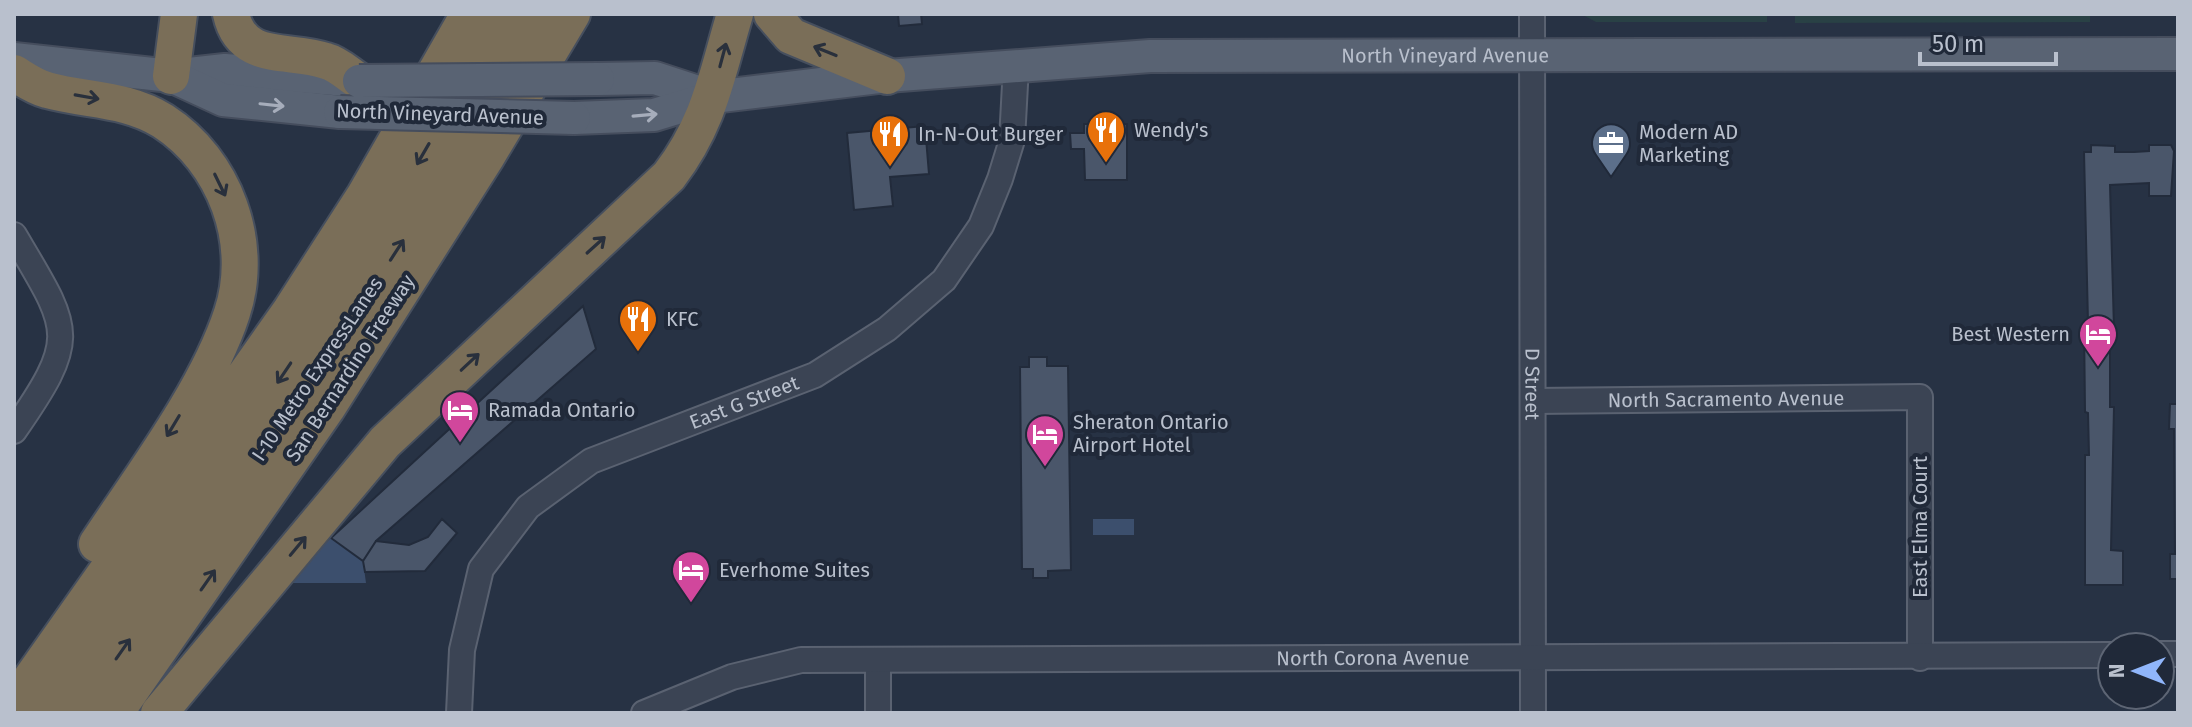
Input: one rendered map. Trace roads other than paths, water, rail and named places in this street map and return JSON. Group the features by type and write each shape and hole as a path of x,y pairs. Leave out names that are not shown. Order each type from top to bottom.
{"highway":[{"path":"171,76 179,14"},
{"path":"231,14 239,33 253,47 278,55 326,61 359,81"},
{"path":"397,141 451,14"},
{"path":"14,703 291,310 397,141 469,14"},
{"name":"I-10 Metro ExpressLanes","path":"46,713 301,348 382,222 505,14"},
{"name":"I-10 Metro ExpressLanes","path":"78,713 380,276 539,14"},
{"name":"San Bernardino Freeway","path":"115,713 327,408 479,169 572,14"},
{"path":"159,713 385,442 669,176 694,143 713,97 735,14"},
{"path":"772,14 791,36 887,76"},
{"path":"14,73 45,89 132,104 187,141 216,176 231,210 239,264 233,311 204,375 134,488 14,669"}],"main road":[{"name":"North Vineyard Avenue","path":"171,76 223,100 340,112 574,118 654,115 713,97 887,76 1150,56 2178,54"},
{"name":"North Vineyard Avenue","path":"14,59 171,76 225,70 359,81 655,78 713,97"}],"street":[{"name":"D Street","path":"1532,14 1533,713"},
{"name":"East G Street","path":"459,713 462,650 481,569 528,507 591,461 815,375 887,329 944,280 981,226 1000,179 1014,127 1016,66"},
{"path":"14,235 62,320 60,350 53,372 14,431"},
{"name":"North Sacramento Avenue","path":"1534,401 1920,397"},
{"name":"East Elma Court","path":"1920,397 1920,658"},
{"name":"North Corona Avenue","path":"644,713 766,667 801,660 1532,660 2096,655"},
{"path":"878,660 878,713"}],"water":[{"path":"1093,519 1134,519 1134,535 1093,535"},
{"path":"331,538 363,561 366,583 284,583"}],"place":[{"name":"Wendy's","path":"1106,164"},
{"name":"In-N-Out Burger","path":"890,168"},
{"name":"Modern AD Marketing","path":"1611,177"},
{"name":"KFC","path":"638,353"},
{"name":"Best Western","path":"2098,368"},
{"name":"Ramada Ontario","path":"460,444"},
{"name":"Sheraton Ontario Airport Hotel","path":"1045,468"},
{"name":"Everhome Suites","path":"691,604"}]}
